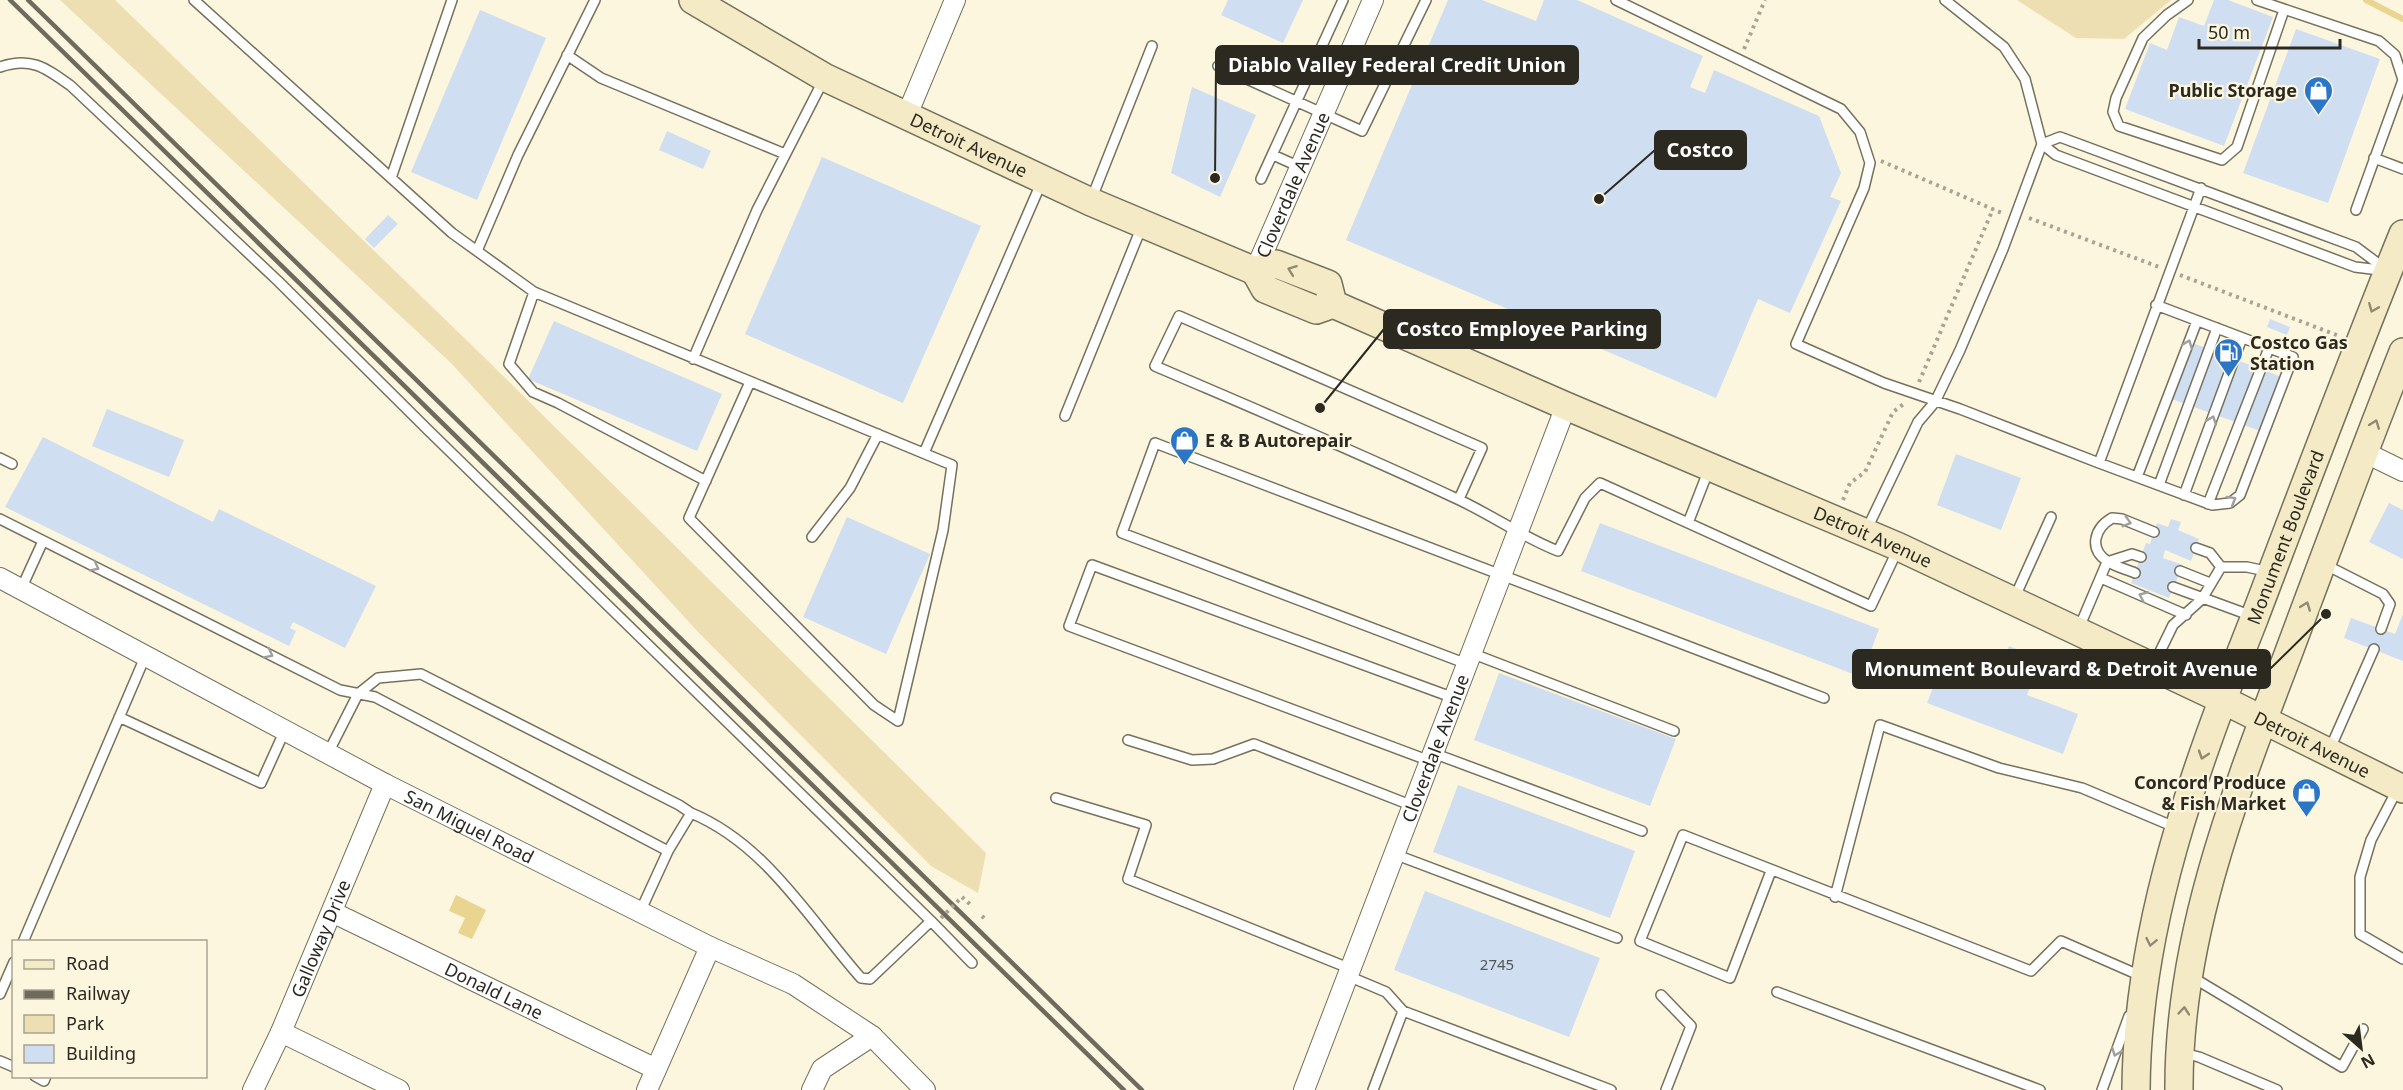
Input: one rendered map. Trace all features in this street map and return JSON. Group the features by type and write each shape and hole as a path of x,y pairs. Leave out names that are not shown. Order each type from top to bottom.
{"street":[{"name":"Detroit Avenue","path":"693,0 825,77 1091,202 1255,270 1276,264 1328,284 1333,304 1566,406 1899,547 2221,699 2401,788"},
{"path":"906,115 955,0"},
{"name":"Cloverdale Avenue","path":"1255,270 1373,0"},
{"name":"Monument Boulevard","path":"2136,1090 2144,977 2170,853 2221,699 2403,234"},
{"path":"2179,1090 2188,975 2211,867 2263,720 2403,352"},
{"name":"Cloverdale Avenue","path":"1304,1090 1566,406"},
{"path":"2364,452 2403,471"},
{"name":"San Miguel Road","path":"0,578 22,587 145,657 385,783 710,947 793,984 872,1035 925,1090"},
{"name":"Galloway Drive","path":"253,1090 281,1032 385,783"},
{"name":"Donald Lane","path":"332,912 656,1070"},
{"path":"647,1090 710,947"},
{"path":"281,1032 399,1090"},
{"path":"812,1090 822,1069 872,1035"}],"lane":[{"path":"195,0 452,233 534,292 952,465 944,530 898,721 874,705 689,518 750,382"},
{"path":"391,177 452,0"},
{"path":"477,251 518,155 595,0"},
{"path":"1261,179 1343,0"},
{"path":"1218,66 1362,131 1426,0"},
{"path":"1616,0 1841,109 1860,132 1870,163 1864,188 1796,344 1911,394 1960,409 2208,504 2221,506 2241,495 2293,357 2156,306"},
{"path":"1865,533 1918,422 1935,402 1983,298 2042,144 2025,79 2004,47 1945,0"},
{"path":"2188,0 2167,15 2143,38 2116,98 2113,112 2119,126 2222,160 2236,147 2284,10"},
{"path":"2257,0 2379,40 2395,55 2403,80 2356,210"},
{"path":"1091,202 1152,46"},
{"path":"567,56 601,78 785,154"},
{"path":"0,67 16,61 38,64 71,86 278,280 479,481 972,963"},
{"path":"693,359 739,251 825,77"},
{"path":"2042,144 2060,137 2201,188 2356,247 2388,271"},
{"path":"2042,144 2056,155 2355,267 2388,271"},
{"path":"1273,155 1300,167"},
{"path":"2374,158 2403,169"},
{"path":"924,453 1043,179"},
{"path":"2099,463 2201,188"},
{"path":"1065,416 1143,224"},
{"path":"534,292 509,364 533,392 706,481"},
{"path":"1460,499 1482,448 1179,316 1155,366 1460,499 1518,530 1531,540 1558,551 1585,498 1600,483 1871,606 1899,547"},
{"path":"2137,477 2197,321"},
{"path":"2159,485 2217,328"},
{"path":"2184,495 2242,338"},
{"path":"2208,504 2269,348"},
{"path":"812,537 850,488 878,434"},
{"path":"1674,730 1469,659 1122,533 1155,443 1824,698"},
{"path":"0,458 12,464"},
{"path":"1688,523 1710,467"},
{"path":"2013,601 2051,517"},
{"path":"2135,573 2108,562 2097,551 2095,537 2104,523 2112,518 2122,519 2154,532"},
{"path":"0,519 340,690 375,697 668,851"},
{"path":"22,587 43,541"},
{"path":"2196,548 2210,553 2222,567 2247,567 2270,572"},
{"path":"2078,631 2108,562 2132,554 2141,557"},
{"path":"2322,563 2383,594 2390,604 2381,629"},
{"path":"1454,698 1092,565 1069,626 1642,831"},
{"path":"2153,667 2173,625 2202,599 2222,567"},
{"path":"2180,572 2210,583"},
{"path":"2101,578 2186,615"},
{"path":"2173,588 2254,616"},
{"path":"2328,752 2374,649"},
{"path":"23,940 145,657"},
{"path":"328,753 358,694 378,678 421,674 691,813 712,821 765,863 861,978 870,979 931,921"},
{"path":"119,717 261,783 285,730"},
{"path":"1835,897 1880,725 1999,768 2082,788 2178,828"},
{"path":"1128,740 1192,760 1214,759 1254,744 1413,806"},
{"path":"2401,788 2371,840 2360,878 2360,934 2403,959"},
{"path":"1056,798 1146,825 1128,879 1349,973 1386,992 1403,1011 1611,1090"},
{"path":"640,912 668,851 691,813"},
{"path":"1771,871 1730,978 1640,941 1683,836 1771,871 1835,897 2031,971 2061,941 2144,977 2102,1090"},
{"path":"1394,854 1617,938"},
{"path":"0,994 12,967"},
{"path":"2188,975 2342,1067 2362,1029"},
{"path":"1777,992 2040,1090"},
{"path":"1661,995 1691,1026 1666,1090"},
{"path":"1373,1090 1403,1011"},
{"path":"2181,1053 2199,1057 2277,1090"}],"path":[{"path":"1739,60 1765,0"},
{"path":"1867,155 1993,209 2028,218 2358,345"},
{"path":"1834,518 1850,483 1865,472 1893,412 1903,407 1911,394 1993,209"},
{"path":"941,918 962,897 973,907"},
{"path":"982,916 986,920"}],"green space":[{"path":"60,0 115,0 487,360 986,853 978,893 931,866 700,634 451,363"},
{"path":"2017,0 2171,0 2124,39 2076,38"}],"shaded area":[{"path":"456,895 486,910 472,939 458,933 465,918 449,911"}],"building":[{"path":"1228,0 1303,0 1283,43 1221,15"},
{"path":"1448,0 1482,0 1536,21 1544,0 1577,0 1703,56 1690,87 1705,93 1714,70 1819,116 1841,173 1830,197 1841,201 1790,313 1758,299 1716,398 1346,240"},
{"path":"2214,0 2228,0 2273,17 2224,146 2125,109 2150,43 2167,50 2179,17 2204,26"},
{"path":"480,10 546,38 477,200 411,172"},
{"path":"2296,29 2380,59 2328,203 2243,173"},
{"path":"1192,87 1256,115 1220,197 1171,173"},
{"path":"667,131 711,151 703,169 659,150"},
{"path":"822,157 981,226 903,403 745,334"},
{"path":"388,215 398,224 374,248 365,239"},
{"path":"2270,319 2290,327 2287,335 2267,327"},
{"path":"554,321 722,394 697,451 528,379"},
{"path":"2190,342 2284,378 2263,432 2169,398"},
{"path":"107,409 184,440 169,477 92,446"},
{"path":"43,437 213,522 219,509 376,586 345,648 293,622 290,628 296,631 289,646 5,507"},
{"path":"1956,454 2021,478 2001,530 1937,505"},
{"path":"2389,503 2403,510 2403,559 2369,542"},
{"path":"847,517 930,554 886,654 803,617"},
{"path":"2171,519 2181,522 2178,530 2199,539 2191,561 2165,550 2163,558 2183,565 2169,598 2131,583 2146,543 2150,544 2157,523 2168,527"},
{"path":"1600,523 1879,629 1861,677 1581,571"},
{"path":"2403,614 2403,661 2344,638 2351,618 2395,634"},
{"path":"2009,646 2041,658 2027,695 2078,714 2063,754 1927,703 1943,662 1995,681"},
{"path":"1499,673 1676,739 1650,806 1474,740"},
{"path":"1458,785 1635,851 1610,918 1433,852"},
{"path":"1425,891 1600,958 1569,1037 1394,970"}],"waterway":[{"path":"2366,0 2403,19"}],"railway":[{"path":"10,0 1124,1090"},
{"path":"28,0 1142,1090"}],"place":[{"name":"Public Storage","path":"2318,116"},
{"name":"Diablo Valley Federal Credit Union","path":"1215,178"},
{"name":"Costco","path":"1599,199"},
{"name":"Costco Gas Station","path":"2229,378"},
{"name":"Costco Employee Parking","path":"1320,408"},
{"name":"E & B Autorepair","path":"1184,466"},
{"name":"Monument Boulevard & Detroit Avenue","path":"2326,614"},
{"name":"Concord Produce & Fish Market","path":"2307,818"}]}
